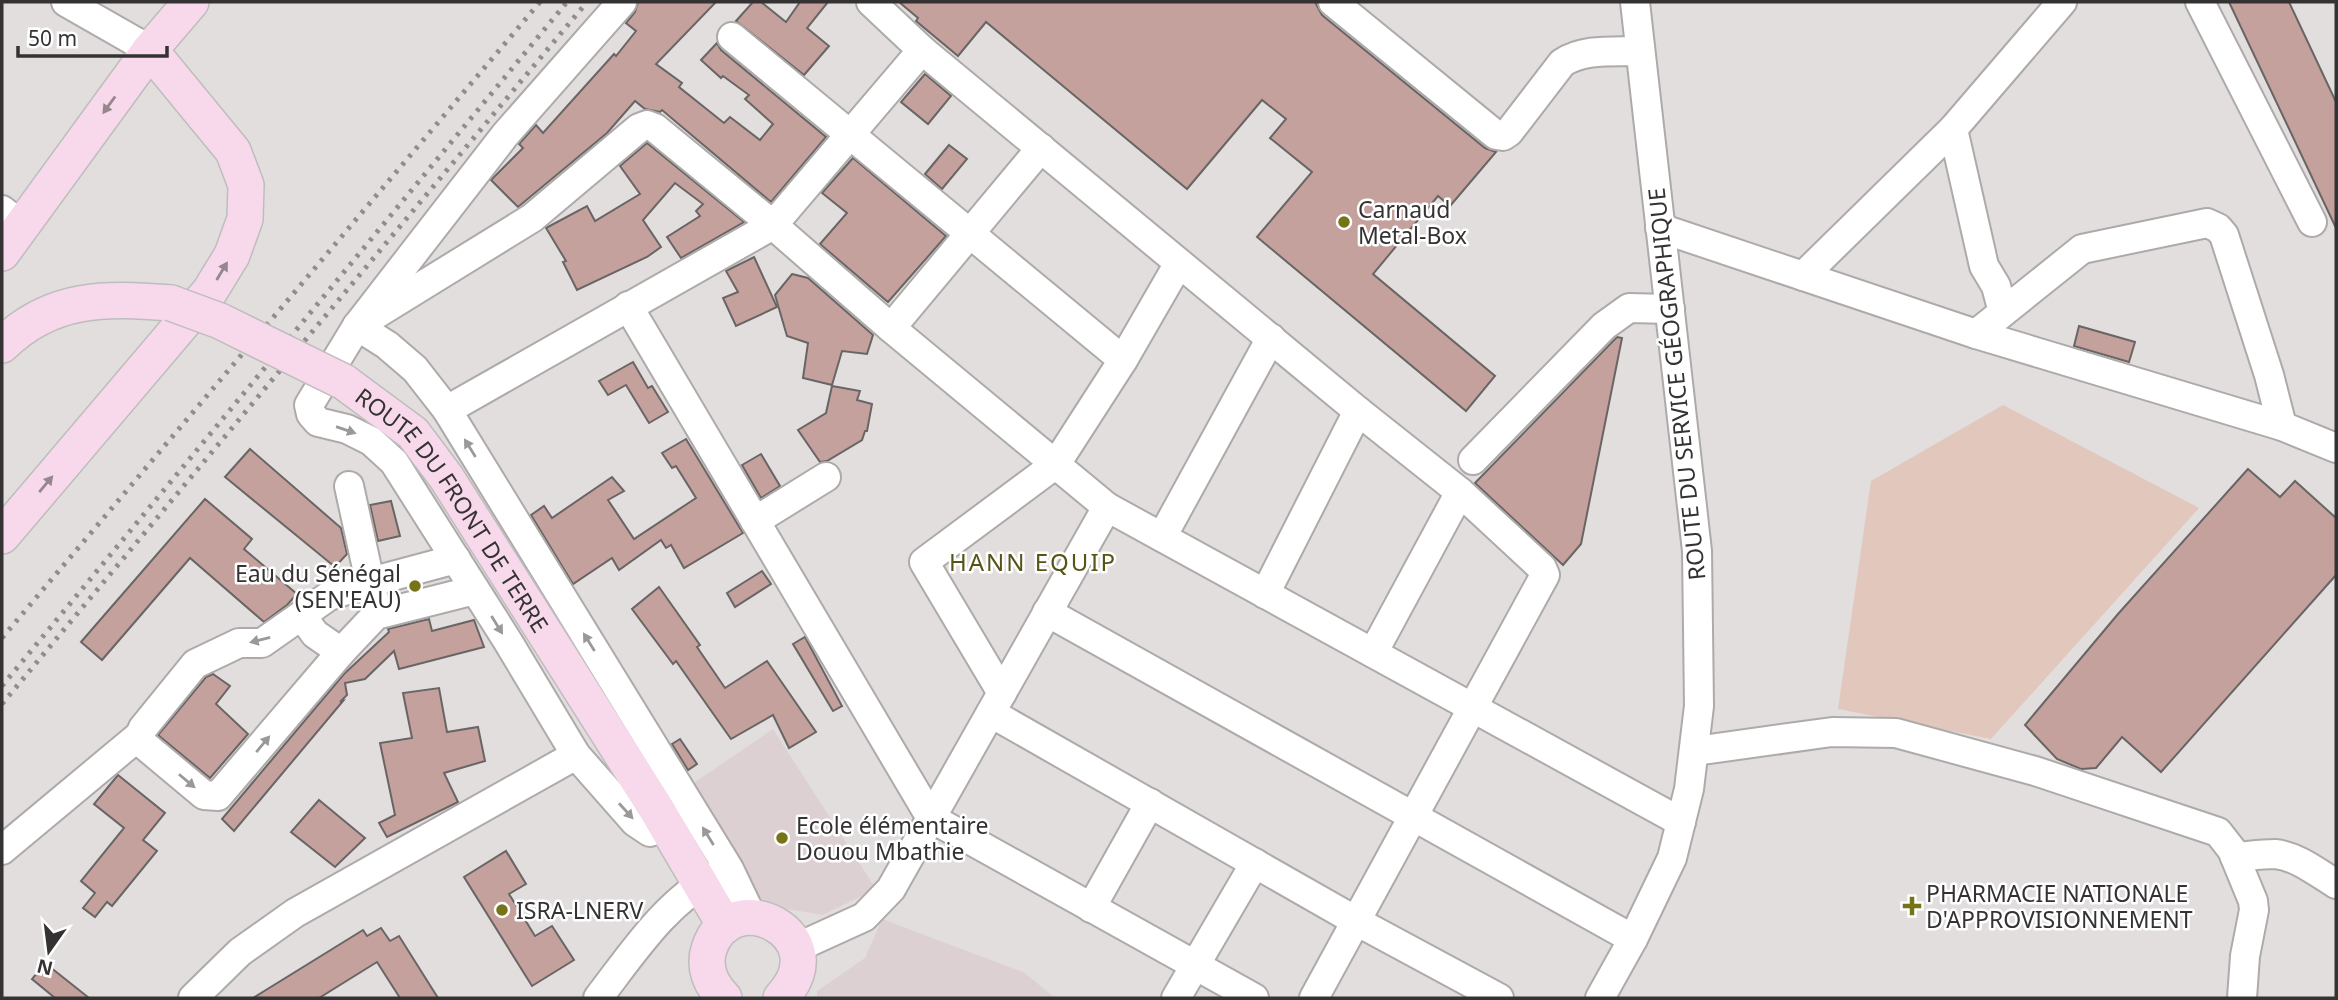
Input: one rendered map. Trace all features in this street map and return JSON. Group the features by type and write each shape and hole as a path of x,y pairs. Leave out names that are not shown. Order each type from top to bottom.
{"main road":[{"path":"2,253 11,218 191,2"},
{"path":"2,536 210,291 232,255 245,219 246,185 233,151 150,51"},
{"name":"ROUTE DU FRONT DE TERRE","path":"2,345 37,318 73,304 117,299 171,303 220,321 344,382 413,433 446,477 666,826 714,876 739,922"},
{"path":"724,998 710,980 707,957 716,935 739,922 766,919 779,925 790,935 799,962 797,976 791,988 781,998"}],"street":[{"path":"66,2 150,51"},
{"path":"622,2 505,135 357,326 309,405 311,414 318,422 347,429 371,441 394,462 576,755 635,821 650,832 666,826"},
{"path":"871,2 922,50 1358,411 1460,492 1538,563 1545,575 1314,998"},
{"path":"1334,2 1496,135 1503,136 1508,132 1562,64 1572,57 1598,52 1640,51"},
{"name":"ROUTE DU SERVICE GÉOGRAPHIQUE","path":"1600,998 1633,939 1672,858 1682,822 1695,751 1699,706 1697,551 1635,2"},
{"path":"1803,276 1953,129 2062,2"},
{"path":"2200,2 2312,222"},
{"path":"732,37 1123,360"},
{"path":"447,410 774,225 922,50"},
{"path":"357,326 532,218 639,128 647,125 655,128 774,225 891,328 1107,507 1682,822"},
{"path":"1953,129 1983,266 1996,286 2003,312"},
{"path":"891,328 1041,148"},
{"path":"1976,334 2082,249 2207,223 2218,228 2224,235 2269,375 2282,426"},
{"path":"1660,228 1976,334 2282,426 2336,448"},
{"path":"1179,263 1123,360 1056,464 924,562 996,703 1150,803 1356,921 1499,998"},
{"path":"628,306 931,818 1254,998"},
{"path":"1473,460 1604,326 1629,308 1670,309"},
{"path":"357,326 387,345 415,369 447,410 714,876 661,919 597,998"},
{"path":"1162,537 1271,338"},
{"path":"1265,594 1358,411"},
{"path":"755,522 826,477"},
{"path":"349,486 376,615"},
{"path":"1373,653 1460,492"},
{"path":"796,948 864,917 891,889 1107,507"},
{"path":"456,559 329,596 262,643 239,643 195,664 142,728 140,735 143,744 204,795 218,796 376,615 475,590"},
{"path":"1047,612 1633,939"},
{"path":"302,615 315,634 341,652"},
{"path":"1695,751 1832,732 1908,735 2035,771 2218,832 2235,857 2253,901 2242,998"},
{"path":"2,849 140,735"},
{"path":"193,998 240,952 295,914 576,755"},
{"path":"1091,908 1150,803"},
{"path":"2235,857 2275,854 2299,862 2336,884"},
{"path":"1176,998 1255,863"}],"shaded area":[{"path":"2003,405 2199,508 1991,739 1838,709 1871,481"},
{"name":"Ecole élémentaire Douou Mbathie","path":"773,729 876,889 823,915 763,905 688,787"},
{"path":"882,919 1025,973 1055,998 817,998 817,991 865,958"}],"building":[{"path":"638,2 716,2 656,64 682,83 679,87 724,123 730,117 760,140 773,124 745,99 749,95 723,76 721,78 701,60 717,43 721,50 826,137 771,202 662,110 660,112 645,109 635,101 607,133 518,207 491,180 523,148 519,144 536,125 543,133 614,54 616,56 636,31 626,23 635,12"},
{"path":"753,2 761,2 786,22 800,2 828,2 807,28 829,46 804,75 736,21"},
{"name":"Carnaud Metal-Box","path":"899,2 1315,2 1322,15 1485,148 1496,152 1450,206 1438,196 1373,274 1495,376 1466,411 1257,237 1312,172 1270,138 1286,119 1262,100 1187,189 986,22 958,56 916,21 918,18"},
{"path":"2229,2 2289,2 2336,102 2336,228"},
{"path":"925,74 951,96 928,124 901,102"},
{"path":"647,143 744,222 681,258 667,237 700,216 696,211 703,204 675,183 643,220 661,247 647,257 577,290 563,262 566,261 546,228 587,206 595,221 640,194 620,166"},
{"path":"949,145 967,159 942,189 925,174"},
{"path":"853,158 946,236 888,302 820,244 847,213 822,193"},
{"path":"754,257 777,307 736,326 723,298 738,292 726,271"},
{"path":"792,274 808,278 873,335 867,354 842,351 832,385 803,378 808,343 787,336 775,295"},
{"path":"2079,326 2135,342 2129,362 2074,346"},
{"path":"1617,337 1622,338 1581,544 1563,565 1475,483"},
{"path":"633,362 648,388 652,386 668,412 649,423 626,385 608,395 599,381"},
{"path":"832,386 860,391 857,400 872,404 867,431 862,440 827,461 820,462 798,430 826,413"},
{"path":"686,439 743,533 684,568 671,545 666,548 661,540 619,570 612,558 573,584 531,515 544,506 552,518 612,477 624,491 608,500 634,539 696,498 676,466 672,468 662,453"},
{"path":"250,449 341,528 347,554 335,567 225,477"},
{"path":"761,454 780,486 761,498 742,465"},
{"path":"2248,469 2280,497 2295,481 2336,518 2336,575 2161,772 2122,737 2096,768 2081,769 2057,759 2025,725 2118,614"},
{"path":"205,499 252,539 244,549 297,594 264,622 190,558 102,660 81,642"},
{"path":"391,501 400,536 378,541 370,505"},
{"path":"762,571 771,584 735,607 727,593"},
{"path":"659,587 700,645 697,647 725,688 767,661 816,732 789,748 773,715 731,739 676,661 673,664 632,609"},
{"path":"429,619 432,631 474,620 484,647 399,669 394,651 365,679 345,683 347,695 340,702 343,701 234,831 222,819 344,674 389,632 388,629"},
{"path":"805,637 842,706 833,711 793,644"},
{"path":"213,674 230,686 216,704 248,734 210,778 158,735 206,677"},
{"path":"439,688 447,732 478,727 485,761 444,773 458,802 387,837 379,823 395,815 380,743 412,738 403,693"},
{"path":"680,739 697,764 688,770 672,744"},
{"path":"118,775 165,813 143,840 157,851 112,906 107,902 95,917 83,908 95,893 81,881 124,828 94,804"},
{"path":"319,800 365,838 335,867 291,832"},
{"name":"ISRA-LNERV","path":"506,851 526,884 509,894 535,936 552,926 574,960 532,986 464,877"},
{"path":"381,928 390,941 399,936 438,998 400,998 377,962 319,998 253,998 363,930 367,936"},
{"path":"45,963 89,998 55,998 32,979"}],"railway":[{"path":"2,638 540,2"},
{"path":"2,686 567,2"},
{"path":"2,704 587,2"}],"place":[{"name":"Carnaud Metal-Box","path":"1344,222"},
{"name":"Eau du Sénégal (SEN'EAU)","path":"415,586"},
{"name":"Ecole élémentaire Douou Mbathie","path":"782,838"},
{"name":"PHARMACIE NATIONALE D'APPROVISIONNEMENT","path":"1912,906"},
{"name":"ISRA-LNERV","path":"502,910"}],"district":[{"name":"HANN EQUIP","path":"1033,561"}]}
